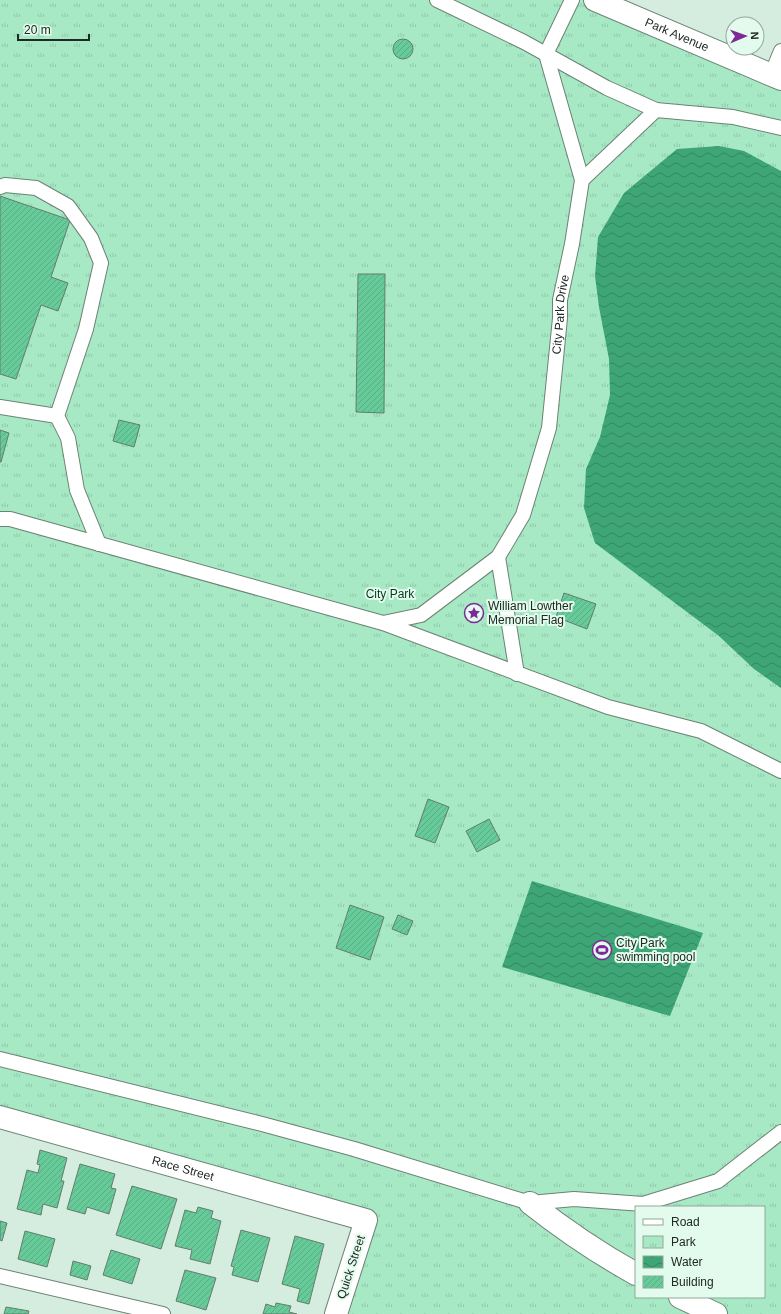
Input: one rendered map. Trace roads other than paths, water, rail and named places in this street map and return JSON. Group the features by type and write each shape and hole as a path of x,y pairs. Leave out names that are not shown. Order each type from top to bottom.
{"street":[{"name":"Park Avenue","path":"595,0 776,77"},
{"name":"Race Street","path":"0,1116 366,1220"},
{"path":"530,1203 565,1230 608,1259 635,1273"},
{"name":"Quick Street","path":"336,1314 366,1220"},
{"path":"682,1298 716,1314"}],"lane":[{"path":"437,0 524,42 607,88 656,110 733,117 781,128"},
{"path":"546,54 572,0"},
{"path":"776,77 781,51"},
{"name":"City Park Drive","path":"384,623 421,615 498,557 523,516 549,428 560,318 560,300 572,244 582,180 546,54"},
{"path":"582,180 656,110"},
{"path":"0,187 5,184 36,188 68,206 91,238 101,263 86,329 57,416 68,438 77,490 99,544"},
{"path":"0,407 57,416"},
{"path":"0,519 10,519 384,623 608,707 701,731 781,771"},
{"path":"498,557 517,674"},
{"path":"0,1060 262,1124 354,1149 530,1203 574,1199 643,1204 718,1181 781,1132"},
{"path":"0,1276 163,1314"}],"water":[{"path":"719,146 744,151 781,171 781,688 754,669 719,636 595,543 584,508 586,469 600,437 610,395 609,359 599,307 595,276 598,237 624,193 677,149"},
{"name":"City Park swimming pool","path":"532,881 703,933 670,1016 502,967"}],"place":[{"name":"William Lowther Memorial Flag","path":"474,613"},
{"name":"City Park swimming pool","path":"602,950"}],"park label":[{"name":"City Park","path":"390,594"}]}
